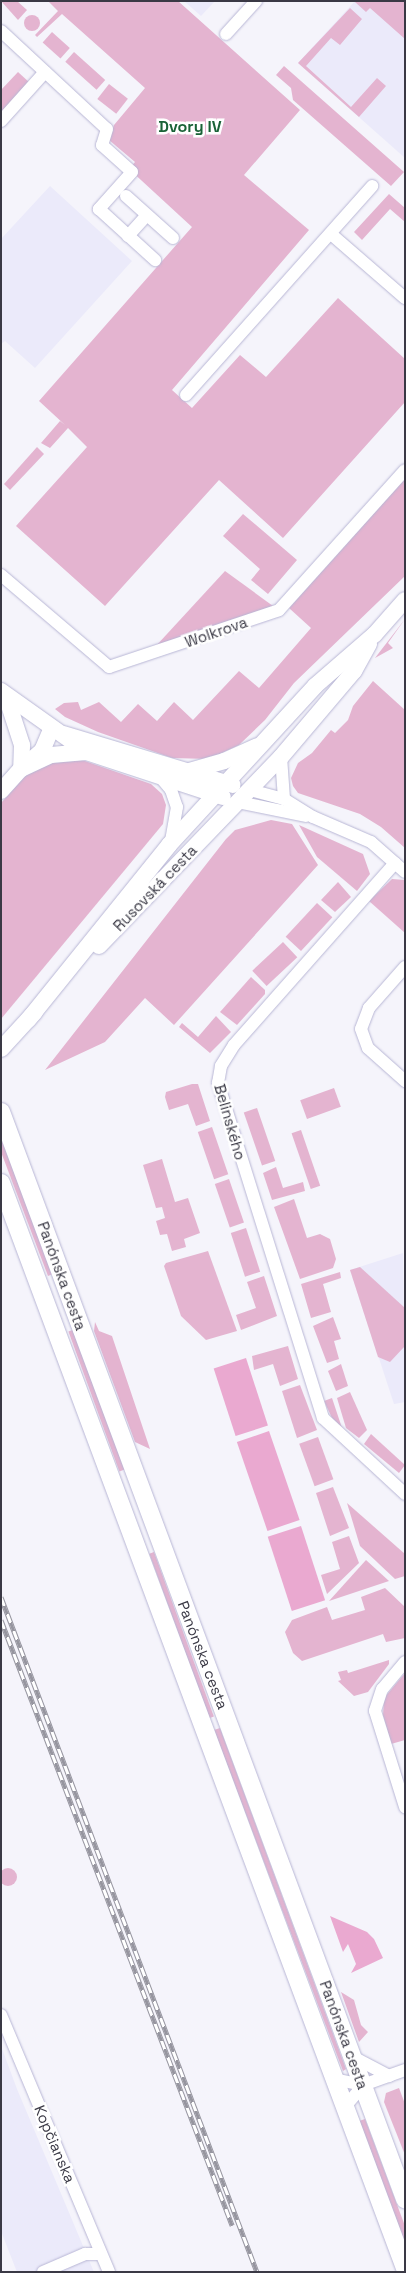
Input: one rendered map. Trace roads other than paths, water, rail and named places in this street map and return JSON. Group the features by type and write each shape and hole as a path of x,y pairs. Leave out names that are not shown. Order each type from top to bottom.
{"main road":[{"name":"Panónska cesta","path":"1,1112 405,2199"},
{"name":"Panónska cesta","path":"1,1183 405,2268"}],"street":[{"path":"226,34 256,1"},
{"path":"1,31 107,129 102,145 132,172 98,209 155,260"},
{"path":"1,121 45,72"},
{"path":"186,395 372,186"},
{"path":"126,196 173,238"},
{"path":"128,236 147,215"},
{"path":"330,234 405,298"},
{"name":"Wolkrova","path":"1,575 109,668 280,610 405,470"},
{"name":"Rusovská cesta","path":"28,1020 217,786 263,743 315,686 375,634 405,600"},
{"name":"Rusovská cesta","path":"1,1049 281,757 354,671 375,634"},
{"path":"3,693 86,752 161,778 250,790"},
{"path":"3,693 22,745 21,769"},
{"path":"1,791 21,769 32,748 57,731"},
{"path":"57,731 185,772 217,786 238,802"},
{"name":"Rusovská cesta","path":"185,772 224,761 263,743"},
{"path":"21,769 51,755 86,752"},
{"path":"281,757 284,799"},
{"name":"Rusovská cesta","path":"161,778 171,790 177,807 176,827 169,846"},
{"path":"211,828 217,786"},
{"name":"Belinského","path":"250,790 284,799 313,817 371,842 400,868 234,1046 221,1066 218,1083 323,1418 405,1494"},
{"name":"Belinského","path":"238,802 313,817"},
{"path":"405,967 369,1008 361,1029 368,1048 405,1081"},
{"path":"405,1662 382,1689 375,1711 405,1807"},
{"name":"Kopčianska","path":"1,2015 109,2272"},
{"path":"353,2058 390,2076"},
{"path":"344,2108 363,2085 405,2070"},
{"path":"334,2078 363,2085"},
{"path":"43,2272 85,2254 101,2254"}],"railway":[{"path":"1,1597 257,2272"},
{"path":"1,1620 232,2225"}],"district":[{"name":"Dvory IV","path":"190,127"}]}
